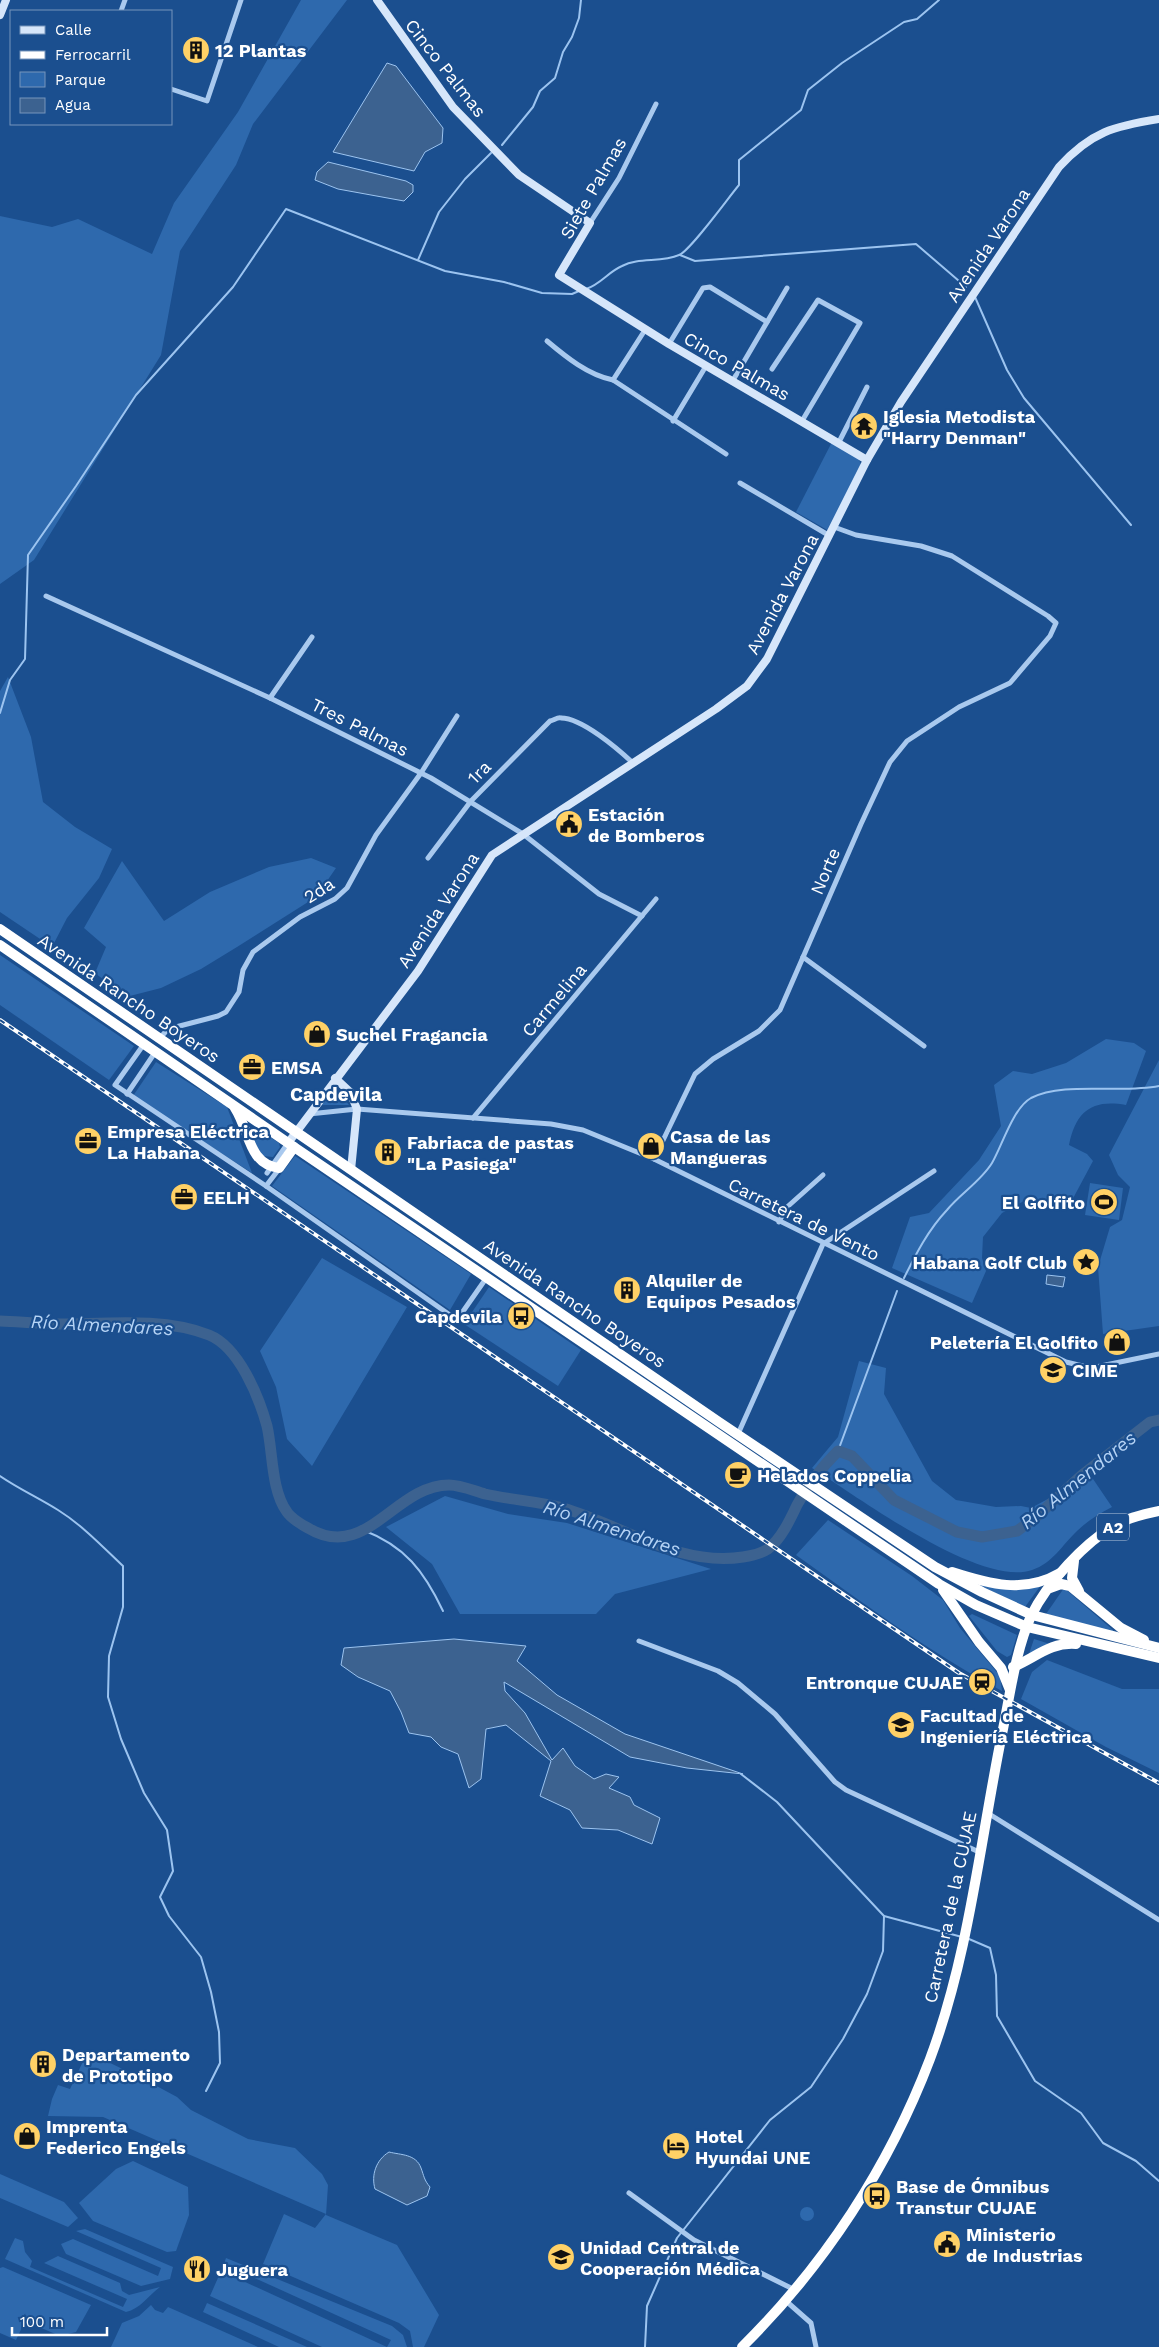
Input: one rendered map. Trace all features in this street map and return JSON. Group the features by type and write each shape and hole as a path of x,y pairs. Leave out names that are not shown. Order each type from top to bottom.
{"highway":[{"name":"Avenida Rancho Boyeros","path":"0,929 738,1434 846,1521 930,1578 971,1602 1027,1627 1104,1647 1159,1658"},
{"name":"Avenida Rancho Boyeros","path":"0,945 487,1277 776,1466 852,1512 936,1567 982,1592 1032,1615 1159,1647"},
{"path":"229,1102 240,1117 257,1157 271,1168 291,1145"},
{"name":"A2","path":"1027,1627 1032,1615 1063,1571 1096,1539 1117,1524 1159,1511"},
{"path":"1075,1559 1072,1578 1082,1596"},
{"path":"936,1567 1010,1587 1031,1584 1063,1571"},
{"path":"930,1578 952,1600 979,1642 996,1663 1010,1690"},
{"path":"1050,1588 1064,1584 1121,1628 1159,1647"},
{"name":"Carretera de la CUJAE","path":"742,2347 795,2291 841,2228 891,2147 931,2057 961,1952 1010,1690 1027,1627"},
{"path":"996,1663 1005,1668 1016,1666 1040,1652 1058,1645 1080,1644 1104,1647"}],"street":[{"path":"0,15 6,0"},
{"path":"172,89 207,101 241,0"},
{"name":"Cinco Palmas","path":"377,0 453,107 519,175 590,223"},
{"name":"Siete Palmas","path":"570,282 559,275 619,178 656,104"},
{"name":"Avenida Varona","path":"291,1145 297,1133 335,1078 418,971 492,855 716,710 747,686 768,659 868,460 900,402 1059,167 1080,147 1105,131 1121,125 1159,119"},
{"name":"Cinco Palmas","path":"570,282 732,382 868,460"},
{"path":"669,344 703,288 710,287 767,322"},
{"path":"732,382 787,288"},
{"path":"772,369 818,300 860,323 802,421"},
{"path":"613,380 645,330"},
{"path":"547,341 568,358 600,377 613,380 726,454"},
{"path":"673,421 706,366"},
{"path":"839,442 867,387"},
{"path":"740,483 830,536"},
{"name":"Norte","path":"654,1159 695,1074 714,1058 759,1030 780,1010 890,762 907,741 959,707 1010,682 1050,636 1056,623 1048,616 952,556 921,546 856,535 834,527"},
{"name":"Tres Palmas","path":"46,596 270,698 421,773 523,834 599,894 642,916"},
{"path":"270,698 312,637"},
{"name":"2da","path":"160,1038 168,1029 218,1016 226,1012 239,992 243,970 253,952 300,917 334,899 348,888 376,835 421,773 457,716"},
{"name":"1ra","path":"428,858 470,801 550,721 560,717 574,721 590,730 634,763"},
{"name":"Carmelina","path":"473,1118 656,899"},
{"path":"803,957 924,1046"},
{"path":"145,1044 115,1085 266,1186 457,1320 487,1277"},
{"path":"127,1094 156,1051"},
{"path":"335,1078 350,1092 357,1109 350,1170"},
{"name":"Carretera de Vento","path":"310,1114 357,1109 551,1124 583,1130 654,1159 778,1222 1074,1365 1092,1368 1159,1354"},
{"path":"266,1186 271,1168"},
{"path":"266,1186 271,1168"},
{"path":"738,1434 823,1244 934,1171"},
{"path":"778,1222 786,1208 823,1175"},
{"path":"638,1641 718,1671 738,1683 775,1714 835,1782 846,1790 979,1852"},
{"path":"986,1812 1159,1920"},
{"path":"629,2193 676,2229 708,2248 795,2291"},
{"path":"786,2301 811,2323 816,2347"}],"green space":[{"path":"301,0 347,0 253,124 236,165 180,251 161,355 34,560 0,584 0,216 52,227 78,219 152,254 174,203 238,112"},
{"path":"832,442 859,459 861,465 829,531 796,512"},
{"path":"8,677 31,737 43,802 75,827 112,849 99,878 67,918 52,947 0,912 0,691"},
{"path":"311,858 336,868 316,897 201,969 161,988 126,997 95,973 106,947 84,928 122,861 164,921 210,892 269,867"},
{"path":"0,955 134,1046 109,1080 0,1005"},
{"path":"1106,1039 1134,1043 1146,1051 1126,1105 1104,1104 1095,1106 1087,1110 1076,1124 1069,1145 1087,1154 1093,1161 1070,1204 1024,1201 1002,1213 983,1237 982,1258 986,1271 972,1303 892,1268 910,1217 929,1213 979,1160 1001,1126 994,1085 1013,1071 1032,1074 1066,1063"},
{"path":"1159,1060 1159,1326 1103,1334 1098,1267 1110,1227 1122,1220 1130,1187 1118,1175 1109,1155"},
{"path":"156,1062 227,1107 252,1173 133,1096"},
{"path":"334,1086 349,1105 322,1105"},
{"path":"258,1129 279,1143 280,1147 273,1157 263,1156 257,1147 254,1130"},
{"path":"295,1156 471,1274 450,1310 272,1186"},
{"name":"El Golfito","path":"1090,1183 1123,1188 1119,1220 1085,1215"},
{"path":"322,1258 407,1307 312,1466 287,1439 276,1387 260,1351"},
{"path":"489,1287 581,1350 558,1386 464,1324"},
{"path":"859,1361 886,1368 884,1394 932,1481 956,1500 996,1507 1021,1506 1031,1508 1091,1476 1112,1507 1085,1524 1052,1558 1032,1570 1010,1572 983,1566 920,1537 812,1468 838,1437"},
{"path":"445,1496 508,1514 567,1523 711,1569 615,1594 596,1614 460,1614 432,1564 386,1527"},
{"path":"828,1520 912,1576 943,1600 960,1628 1000,1676 1002,1691 922,1643 796,1555"},
{"path":"964,1578 1002,1588 1022,1590 1041,1585 1025,1607"},
{"path":"1064,1588 1113,1630 1113,1633 1046,1614"},
{"path":"972,1614 1017,1635 1011,1655 1007,1657 997,1651 969,1616"},
{"path":"1034,1639 1050,1644 1029,1654"},
{"path":"1047,1660 1122,1689 1159,1689 1159,1773 1106,1747 1021,1699 1032,1672"},
{"path":"86,2055 94,2055 151,2083 177,2097 191,2110 248,2139 295,2148 322,2174 328,2185 326,2215 397,2245 439,2315 424,2347 413,2347 410,2331 399,2323 263,2264 284,2214 315,2228 326,2214 103,2117 48,2116 58,2085 70,2089"},
{"path":"133,2161 188,2187 189,2215 176,2251 167,2252 93,2221 79,2203 116,2169"},
{"path":"0,2174 64,2202 78,2218 68,2227 0,2198"},
{"path":"807,2207 812,2209 814,2214 812,2219 807,2221 802,2219 800,2214 802,2209"},
{"path":"85,2229 173,2267 170,2279 141,2286 66,2254 61,2244 73,2239 158,2276 161,2268 76,2231"},
{"path":"15,2238 23,2241 25,2252 32,2261 30,2267 123,2307 127,2299 44,2263 58,2256 120,2283 122,2291 129,2295 160,2287 140,2305 126,2312 5,2259"},
{"path":"226,2258 392,2326 403,2335 407,2347 387,2347 391,2340 224,2264"},
{"path":"3,2267 91,2305 76,2332 60,2336 25,2321 16,2340 0,2333 0,2268"},
{"path":"221,2271 387,2347 322,2347 210,2296"},
{"path":"207,2303 307,2347 279,2347 203,2312"},
{"path":"151,2305 155,2310 163,2313 168,2307 258,2347 111,2347 122,2323 139,2316"}],"water":[{"path":"387,63 396,66 443,128 442,143 425,152 414,171 333,152"},
{"path":"328,162 406,181 413,185 413,192 404,201 338,189 315,180 317,172"},
{"path":"1047,1275 1065,1277 1063,1287 1046,1284"},
{"path":"454,1639 526,1646 517,1661 557,1695 625,1734 743,1774 687,1768 630,1757 504,1682 505,1691 525,1713 552,1760 563,1748 575,1766 594,1779 606,1774 619,1777 609,1788 630,1797 634,1805 660,1818 652,1844 618,1830 582,1828 570,1810 540,1796 551,1761 506,1725 486,1729 481,1779 469,1788 458,1754 441,1747 431,1737 409,1733 390,1691 358,1677 341,1665 344,1648"},
{"path":"389,2152 408,2156 419,2163 425,2180 430,2187 427,2196 407,2205 375,2189 374,2173 381,2159"}],"waterway":[{"path":"502,145 533,107 540,91 555,78 563,52 572,37 579,18 581,0"},
{"path":"586,289 629,263 665,259 679,255 684,251 700,235 739,185 739,160 801,110 808,90 842,63 904,22 917,19 939,0"},
{"path":"418,260 439,212 465,179 491,153"},
{"path":"0,713 10,680 25,659 28,555 136,395 233,287 286,209 445,271 504,282 542,293 572,294 579,291"},
{"path":"680,255 695,261 916,244 966,287"},
{"path":"975,297 1007,370 1024,398 1131,525"},
{"path":"904,1278 928,1234 952,1204 987,1170 996,1156 1013,1118 1031,1098 1059,1090 1127,1089 1159,1086"},
{"path":"838,1451 897,1291"},
{"name":"Río Almendares","path":"0,1321 60,1324 158,1324 193,1330 220,1341 238,1361 259,1401 267,1426 275,1482 282,1503 289,1514 297,1521 308,1528 328,1536 347,1536 364,1530 412,1497 430,1488 454,1485 485,1494 563,1508 585,1515 651,1543 696,1556 719,1558 746,1557 768,1549 773,1545 785,1529 806,1491 838,1451 852,1456 894,1500 957,1532 982,1537 1017,1531 1036,1517 1082,1475 1150,1422 1159,1420"},
{"path":"0,1476 67,1516 92,1536 123,1566 123,1607 109,1656 108,1697 121,1739 144,1793 167,1830 173,1871 160,1897 169,1916 201,1957 211,1992 219,2032 220,2063 206,2091"},
{"path":"363,1530 391,1544 412,1561 443,1611"},
{"path":"741,1774 777,1802 884,1916 962,1937"},
{"path":"645,2347 647,2306 677,2238 770,2120 811,2087 843,2039 867,1994 883,1951 884,1916"},
{"path":"969,1939 990,1948 996,1975 997,2016 1035,2081 1081,2113 1103,2143 1136,2161 1159,2181"}],"railway":[{"path":"0,1020 959,1673 1159,1783"}],"place":[{"name":"12 Plantas","path":"196,50"},
{"name":"Iglesia Metodista \"Harry Denman\"","path":"864,426"},
{"name":"Estación de Bomberos","path":"569,824"},
{"name":"Suchel Fragancia","path":"317,1034"},
{"name":"EMSA","path":"252,1067"},
{"name":"Empresa Eléctrica La Habana","path":"88,1141"},
{"name":"Casa de las Mangueras","path":"651,1146"},
{"name":"Fabriaca de pastas \"La Pasiega\"","path":"388,1152"},
{"name":"EELH","path":"184,1197"},
{"name":"El Golfito","path":"1104,1202"},
{"name":"Habana Golf Club","path":"1086,1262"},
{"name":"Alquiler de Equipos Pesados","path":"627,1290"},
{"name":"Capdevila","path":"521,1316"},
{"name":"Peletería El Golfito","path":"1117,1342"},
{"name":"CIME","path":"1053,1370"},
{"name":"Helados Coppelia","path":"738,1475"},
{"name":"Entronque CUJAE","path":"982,1682"},
{"name":"Facultad de Ingeniería Eléctrica","path":"901,1725"},
{"name":"Departamento de Prototipo","path":"43,2064"},
{"name":"Imprenta Federico Engels","path":"27,2136"},
{"name":"Hotel Hyundai UNE","path":"676,2146"},
{"name":"Base de Ómnibus Transtur CUJAE","path":"877,2196"},
{"name":"Ministerio de Industrias","path":"947,2244"},
{"name":"Unidad Central de Cooperación Médica","path":"561,2257"},
{"name":"Juguera","path":"197,2269"}],"district":[{"name":"Capdevila","path":"336,1094"}]}
